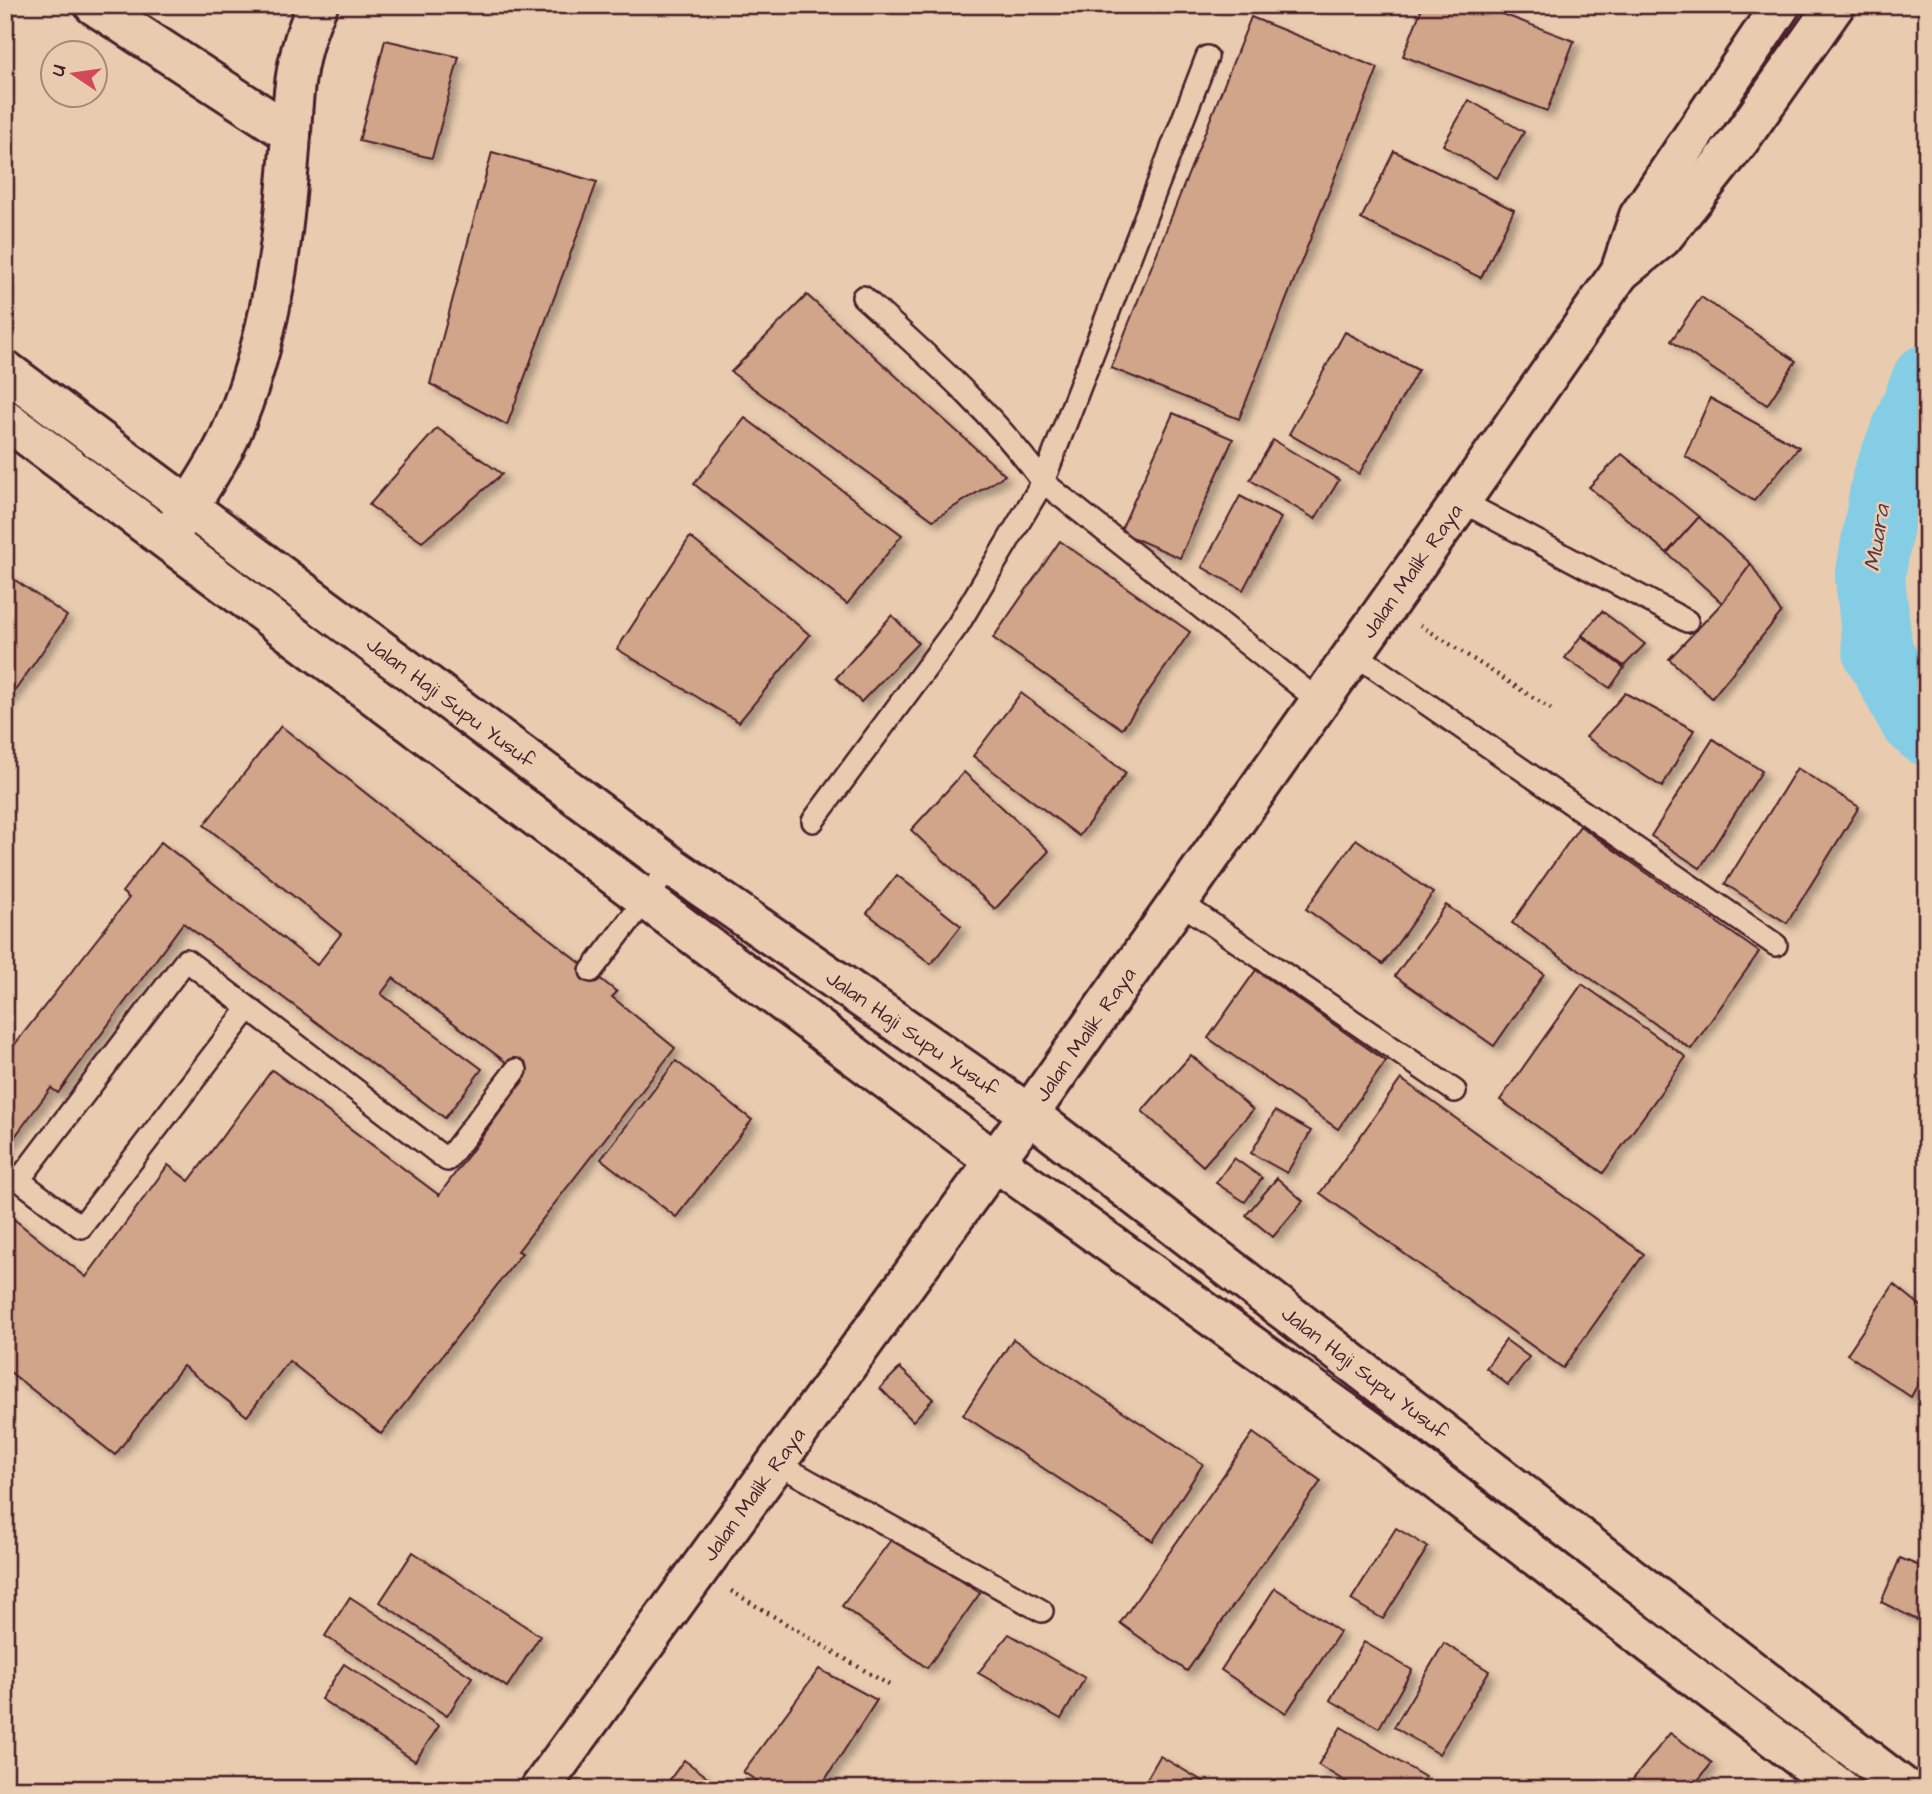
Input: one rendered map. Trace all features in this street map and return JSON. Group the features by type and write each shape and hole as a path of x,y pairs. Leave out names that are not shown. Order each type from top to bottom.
{"street":[{"path":"94,5 291,134"},
{"path":"167,540 228,440 258,358 283,242 292,95 299,55 318,5"},
{"path":"1620,272 1639,216 1781,5"},
{"path":"1620,272 1662,238 1740,141 1835,5"},
{"name":"Jalan Malik Raya","path":"540,1789 1029,1114 1620,272"},
{"name":"Jalan Haji Supu Yusuf","path":"5,369 190,504 671,866 1029,1114 1893,1785"},
{"name":"Jalan Haji Supu Yusuf","path":"5,419 995,1161 1378,1436 1841,1789"}],"lane":[{"path":"813,821 958,625 1043,482 1207,57"},
{"path":"863,298 958,384 1009,435 1043,482 1320,702"},
{"path":"1461,501 1687,621"},
{"path":"1352,652 1776,945"},
{"path":"591,971 671,866"},
{"path":"1178,901 1455,1091"},
{"path":"248,1008 81,1227 19,1180 186,960 447,1160 516,1070"},
{"path":"775,1462 1042,1611"}],"path":[{"path":"1387,604 1551,709"},
{"path":"697,1572 889,1685"}],"building":[{"path":"1423,5 1479,5 1574,41 1547,111 1403,56"},
{"path":"1251,17 1378,68 1239,419 1111,368"},
{"path":"385,40 459,57 432,158 359,141"},
{"path":"1469,100 1524,132 1497,178 1443,145"},
{"path":"1394,151 1514,210 1481,278 1361,219"},
{"path":"492,152 597,182 507,425 430,384"},
{"path":"807,295 1005,475 933,520 731,372"},
{"path":"1701,297 1796,361 1767,405 1671,341"},
{"path":"1345,332 1418,370 1359,474 1289,434"},
{"path":"1710,398 1799,447 1754,501 1685,456"},
{"path":"1173,413 1233,439 1180,558 1120,532"},
{"path":"745,418 902,535 847,604 694,484"},
{"path":"437,428 502,474 422,542 369,505"},
{"path":"1273,440 1339,480 1315,519 1250,480"},
{"path":"1622,454 1699,517 1667,553 1589,487"},
{"path":"1240,496 1281,518 1243,590 1202,567"},
{"path":"1699,517 1751,564 1722,603 1667,553"},
{"path":"690,537 810,635 739,722 617,649"},
{"path":"1060,541 1190,632 1122,729 993,638"},
{"path":"1751,564 1781,613 1712,698 1669,659 1722,603"},
{"path":"5,573 67,616 5,705"},
{"path":"1602,611 1645,644 1624,666 1582,635"},
{"path":"892,615 918,643 861,702 836,678"},
{"path":"1581,636 1624,668 1610,688 1565,658"},
{"path":"1021,693 1126,773 1079,836 973,756"},
{"path":"1625,693 1694,730 1662,787 1586,737"},
{"path":"281,726 617,992 612,997 675,1048 518,1251 522,1253 381,1434 289,1361 247,1416 183,1366 115,1455 5,1368 5,1212 86,1277 168,1165 189,1181 272,1070 439,1195 526,1077 393,978 381,994 482,1069 445,1118 183,923 58,1093 51,1088 5,1150 5,1051 8,1053 129,898 122,892 161,842 317,965 341,934 204,825"},
{"path":"1713,739 1762,771 1700,868 1651,836"},
{"path":"1797,768 1859,807 1787,923 1725,884"},
{"path":"964,772 1049,851 995,909 911,830"},
{"path":"1580,826 1759,952 1691,1049 1512,923"},
{"path":"1356,839 1433,893 1383,964 1306,909"},
{"path":"897,875 961,926 931,964 867,913"},
{"path":"1446,905 1544,974 1494,1046 1395,976"},
{"path":"1256,970 1386,1061 1338,1129 1208,1038"},
{"path":"1582,984 1686,1057 1603,1173 1500,1100"},
{"path":"1191,1055 1253,1110 1203,1166 1142,1111"},
{"path":"676,1061 752,1120 676,1217 601,1159"},
{"path":"1401,1079 1644,1254 1563,1368 1320,1193"},
{"path":"1275,1111 1311,1131 1287,1173 1251,1153"},
{"path":"1234,1158 1262,1178 1245,1202 1216,1183"},
{"path":"1277,1178 1303,1201 1273,1237 1246,1215"},
{"path":"1894,1284 1927,1311 1927,1367 1911,1397 1847,1354"},
{"path":"1013,1339 1203,1464 1153,1541 963,1415"},
{"path":"1506,1340 1529,1357 1508,1385 1486,1368"},
{"path":"900,1368 933,1399 913,1421 880,1388"},
{"path":"1253,1433 1321,1481 1187,1671 1120,1623"},
{"path":"1396,1528 1428,1547 1383,1619 1351,1600"},
{"path":"893,1537 980,1593 927,1668 842,1606"},
{"path":"413,1552 540,1636 507,1687 380,1602"},
{"path":"1900,1558 1927,1569 1927,1625 1881,1602"},
{"path":"1275,1588 1340,1632 1286,1713 1221,1670"},
{"path":"350,1597 472,1677 447,1716 325,1636"},
{"path":"1009,1634 1085,1678 1061,1719 978,1673"},
{"path":"1364,1642 1412,1670 1379,1728 1330,1700"},
{"path":"1444,1643 1489,1671 1439,1754 1394,1727"},
{"path":"344,1664 439,1726 415,1761 321,1699"},
{"path":"819,1669 877,1700 819,1789 770,1789 743,1772"},
{"path":"1341,1727 1425,1777 1418,1789 1358,1789 1318,1765"},
{"path":"1670,1733 1712,1763 1691,1789 1625,1789"},
{"path":"1160,1756 1216,1789 1141,1789"},
{"path":"684,1760 724,1789 663,1789"}],"waterway":[{"name":"Muara","path":"1927,379 1887,478 1870,578 1878,652 1914,719 1927,731"}]}
